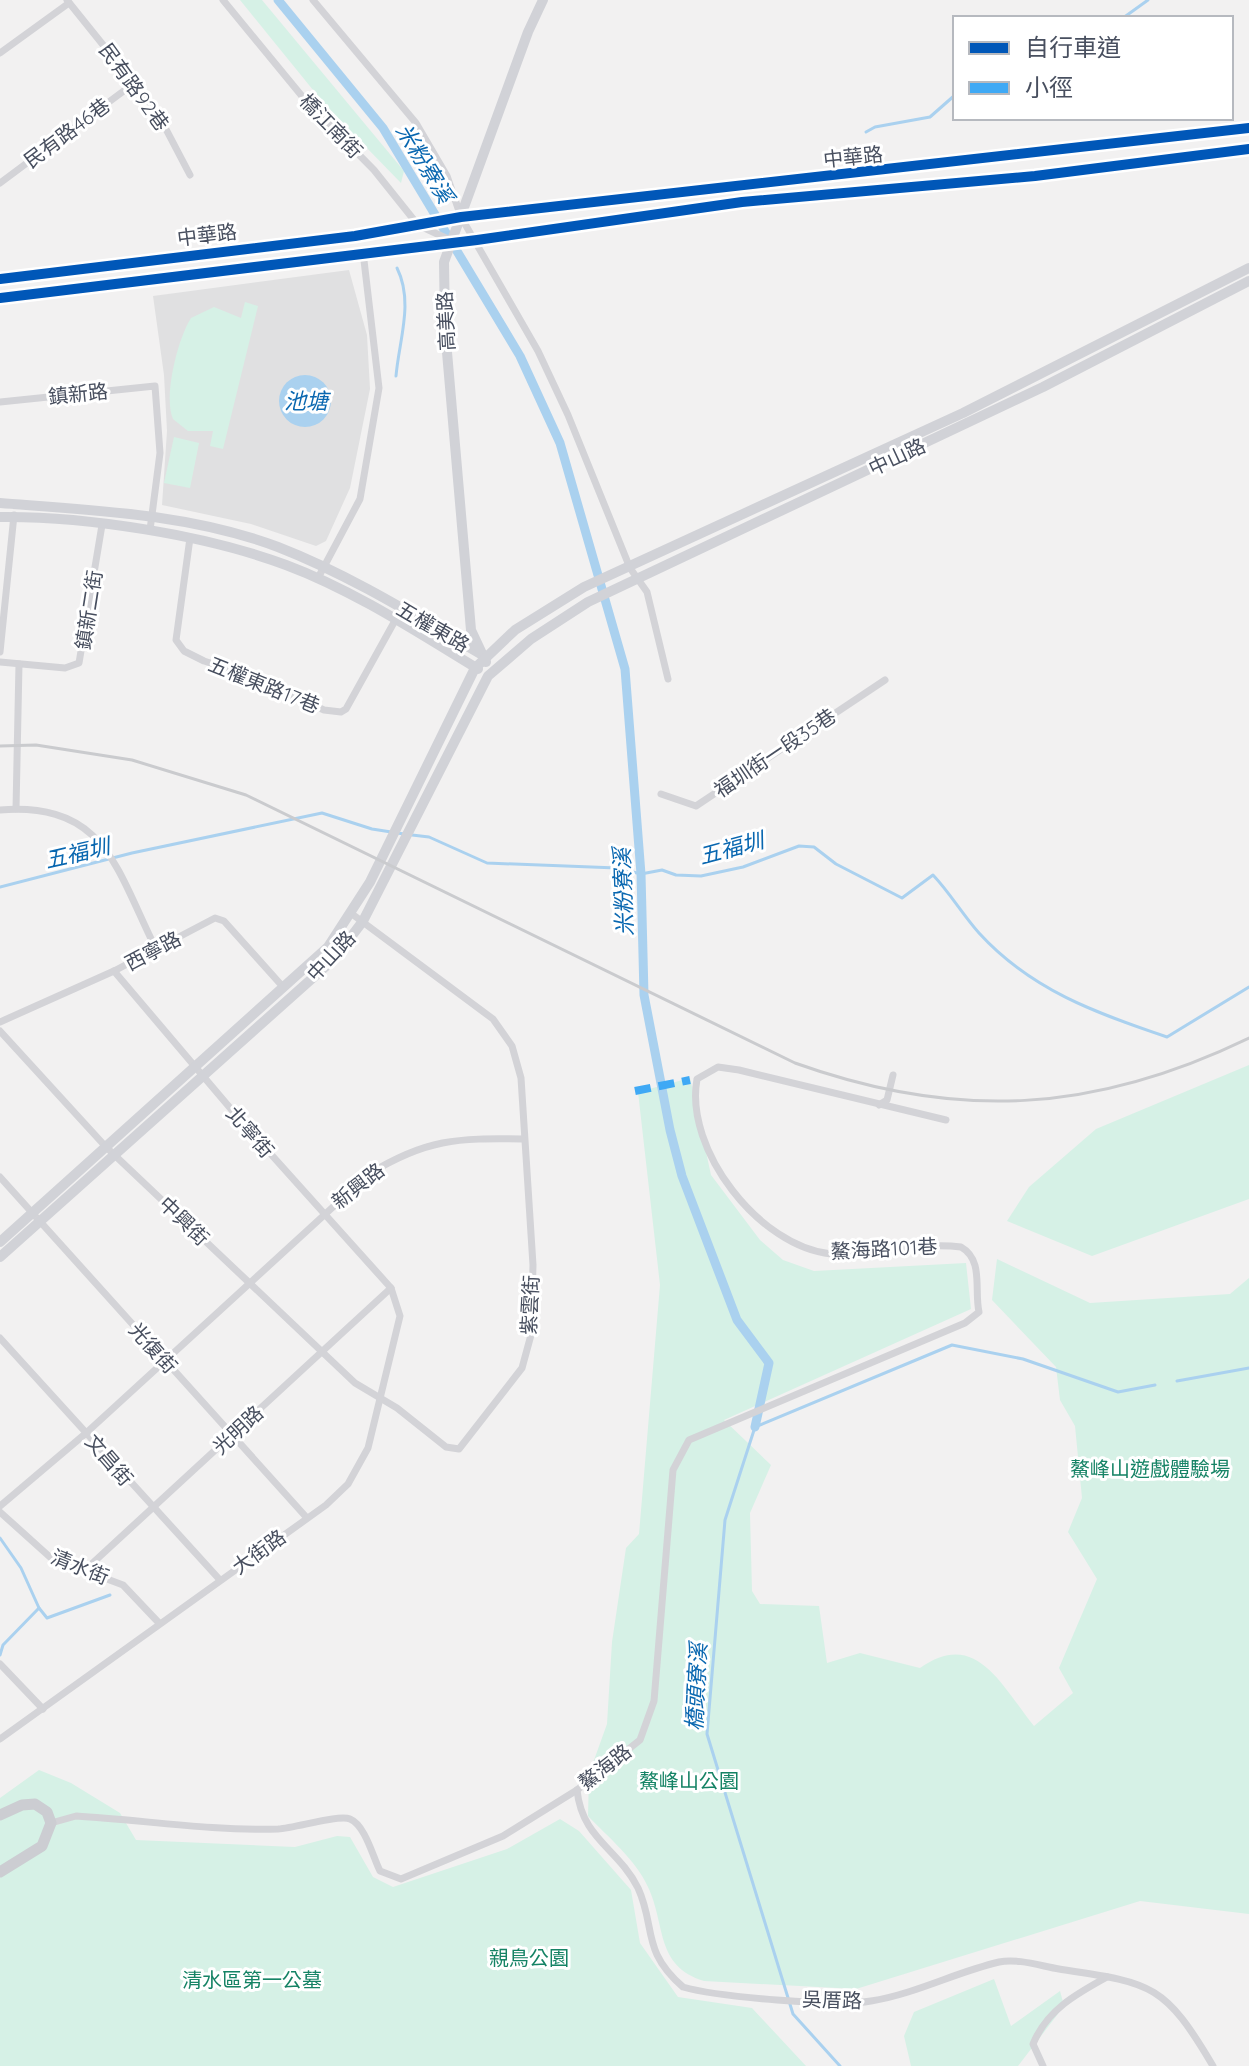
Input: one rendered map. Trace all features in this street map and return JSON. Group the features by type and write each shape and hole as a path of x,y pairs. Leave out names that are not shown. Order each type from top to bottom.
{"main road":[{"name":"中華路","path":"0,279 355,236 460,218 1249,128"},
{"name":"中華路","path":"0,298 450,240 477,240 742,202 1035,176 1249,149"},
{"path":"1030,155 1035,176"},
{"path":"0,1815 22,1805 35,1804 47,1812 51,1823 42,1846 0,1872"}],"street":[{"name":"橋江南街","path":"223,0 306,101 374,170 418,225 450,240"},
{"path":"313,0 416,123 447,176 460,218 477,240 568,415 630,568 647,592 668,679"},
{"name":"高美路","path":"486,657 471,630 445,329 445,253 543,0"},
{"path":"0,53 68,2"},
{"name":"民有路92巷","path":"68,2 158,114 190,175"},
{"name":"民有路46巷","path":"0,183 133,84"},
{"path":"318,578 360,499 379,388 363,252"},
{"name":"中山路","path":"0,1242 328,947 352,914 475,668 515,630 584,587 963,413 1249,268"},
{"name":"中山路","path":"0,1257 335,958 363,921 488,676 531,639 588,602 1043,387 1249,281"},
{"name":"鎮新路","path":"0,402 155,386 160,453 150,524"},
{"path":"790,493 795,504"},
{"name":"五權東路","path":"0,503 237,534 324,566 401,608 486,657 488,676"},
{"path":"0,652 15,504"},
{"name":"五權東路","path":"0,517 102,525 150,524 190,538 249,552 318,578 488,676"},
{"name":"鎮新二街","path":"0,662 65,668 79,663 102,525"},
{"name":"五權東路17巷","path":"190,538 176,640 184,651 248,675 324,710 341,712 366,676 401,608"},
{"path":"16,809 19,664"},
{"name":"福圳街一段35巷","path":"661,794 696,806 885,680"},
{"path":"0,810 66,815 89,830 108,851 156,949"},
{"path":"352,914 493,1019 512,1046 521,1078 522,1139"},
{"name":"西寧路","path":"0,1022 220,919 284,988"},
{"name":"北寧街","path":"114,971 194,1067 391,1288"},
{"name":"中興街","path":"0,1031 106,1147 378,1400"},
{"name":"鰲海路101巷","path":"879,1105 718,1067 697,1079 695,1089 710,1160 724,1181 784,1238 816,1252 834,1254 961,1247 968,1251 976,1266 979,1312"},
{"path":"879,1105 887,1100 893,1075"},
{"path":"879,1105 946,1120"},
{"name":"新興路","path":"0,1509 369,1174 413,1149 441,1141 522,1139"},
{"name":"紫雲街","path":"378,1400 397,1408 446,1447 459,1449 522,1368 531,1335 533,1265 522,1139"},
{"name":"光復街","path":"0,1177 307,1518"},
{"name":"大街路","path":"0,1739 307,1518 338,1494 355,1475 368,1448 400,1316 391,1288"},
{"name":"光明路","path":"84,1571 391,1288"},
{"name":"鰲海路","path":"51,1823 76,1816 255,1829 301,1828 342,1817 353,1820 359,1826 380,1871 401,1879 503,1836 577,1790 640,1740 646,1729 654,1701 673,1470 682,1447 701,1435 965,1323 979,1312"},
{"name":"文昌街","path":"0,1338 152,1510 220,1580"},
{"name":"清水街","path":"0,1509 36,1547 84,1571 123,1585 159,1623"},
{"path":"0,1664 43,1709"},
{"name":"吳厝路","path":"577,1790 584,1821 638,1889 649,1937 663,1965 683,1987 853,2003 884,1998 1000,1962 1109,1976 1139,1982 1158,1993 1188,2023 1213,2066"},
{"path":"1043,2066 1033,2044 1039,2029 1075,1994 1109,1976"}],"shaded area":[{"path":"349,270 367,335 370,389 350,488 326,541 316,546 251,524 162,505 167,431 164,375 153,296"}],"green space":[{"path":"240,0 262,0 404,171 401,183 326,106"},
{"path":"245,302 258,306 223,449 210,446 213,431 188,431 173,419 170,409 171,383 177,353 191,318 214,307 241,318"},
{"path":"174,437 199,443 190,488 164,483"},
{"path":"1249,1065 1249,1199 1092,1256 1007,1221 1029,1187 1096,1129"},
{"path":"690,1078 711,1175 760,1240 783,1260 814,1271 966,1263 971,1309 724,1420 771,1465 750,1513 752,1591 760,1604 819,1606 827,1663 860,1653 920,1668 940,1657 957,1654 972,1658 998,1679 1034,1726 1073,1693 1059,1668 1097,1579 1068,1532 1082,1498 1075,1426 1060,1400 1056,1367 992,1300 997,1259 1090,1303 1230,1294 1249,1278 1249,1914 1140,1901 856,1989 704,1981 688,1974 669,1955 654,1901 643,1877 621,1849 588,1816 589,1774 607,1724 612,1642 626,1548 639,1534 660,1285 638,1092"},
{"path":"39,1770 71,1783 120,1813 136,1840 295,1847 337,1836 350,1837 373,1877 393,1887 507,1849 560,1819 579,1831 631,1890 640,1943 678,1997 752,2008 806,2066 0,2066 0,1798"},
{"path":"994,1979 1011,2026 1060,1991 1064,2006 1018,2066 911,2066 904,2036 914,2012"}],"water":[{"name":"池塘","path":"305,375 324,382 331,401 324,420 305,427 286,420 279,401 286,382"}],"waterway":[{"name":"米粉寮溪","path":"278,0 383,128 520,356 560,443 625,669 641,874 644,995 670,1130 682,1176 737,1320 769,1363 755,1427"},
{"path":"1126,16 1148,0"},
{"path":"866,132 875,127 930,117 953,97"},
{"path":"396,376 405,308 397,268"},
{"name":"五福圳","path":"0,887 132,853 322,813 372,829 404,834"},
{"name":"五福圳","path":"412,835 429,837 487,863 617,868 641,874 662,870 676,875 701,876 743,867 799,846 814,847 836,864 902,898 933,875 979,933 1020,970 1090,1009 1167,1037 1249,987"},
{"name":"橋頭寮溪","path":"840,2066 793,2014 707,1734 725,1520 755,1427 952,1345 1023,1359 1118,1392 1155,1385"},
{"name":"米粉寮溪","path":"1177,1381 1249,1368"},
{"path":"0,1538 21,1568 39,1608 3,1645 0,1655"},
{"path":"39,1608 47,1618 110,1595"}],"railway":[{"path":"0,746 36,745 132,760 246,795 795,1063 855,1082 912,1094 969,1100 1025,1100 1080,1094 1135,1082 1192,1063 1249,1038"}],"marked path":[{"path":"635,1091 690,1080"}],"cycle path":[{"path":"0,279 355,236 461,217 1249,128"},
{"path":"0,298 477,240 742,202 1035,176 1249,149"}],"park label":[{"name":"鰲峰山遊戲體驗場","path":"1150,1469"},
{"name":"鰲峰山公園","path":"689,1781"},
{"name":"親鳥公園","path":"529,1958"},
{"name":"清水區第一公墓","path":"252,1980"}]}
